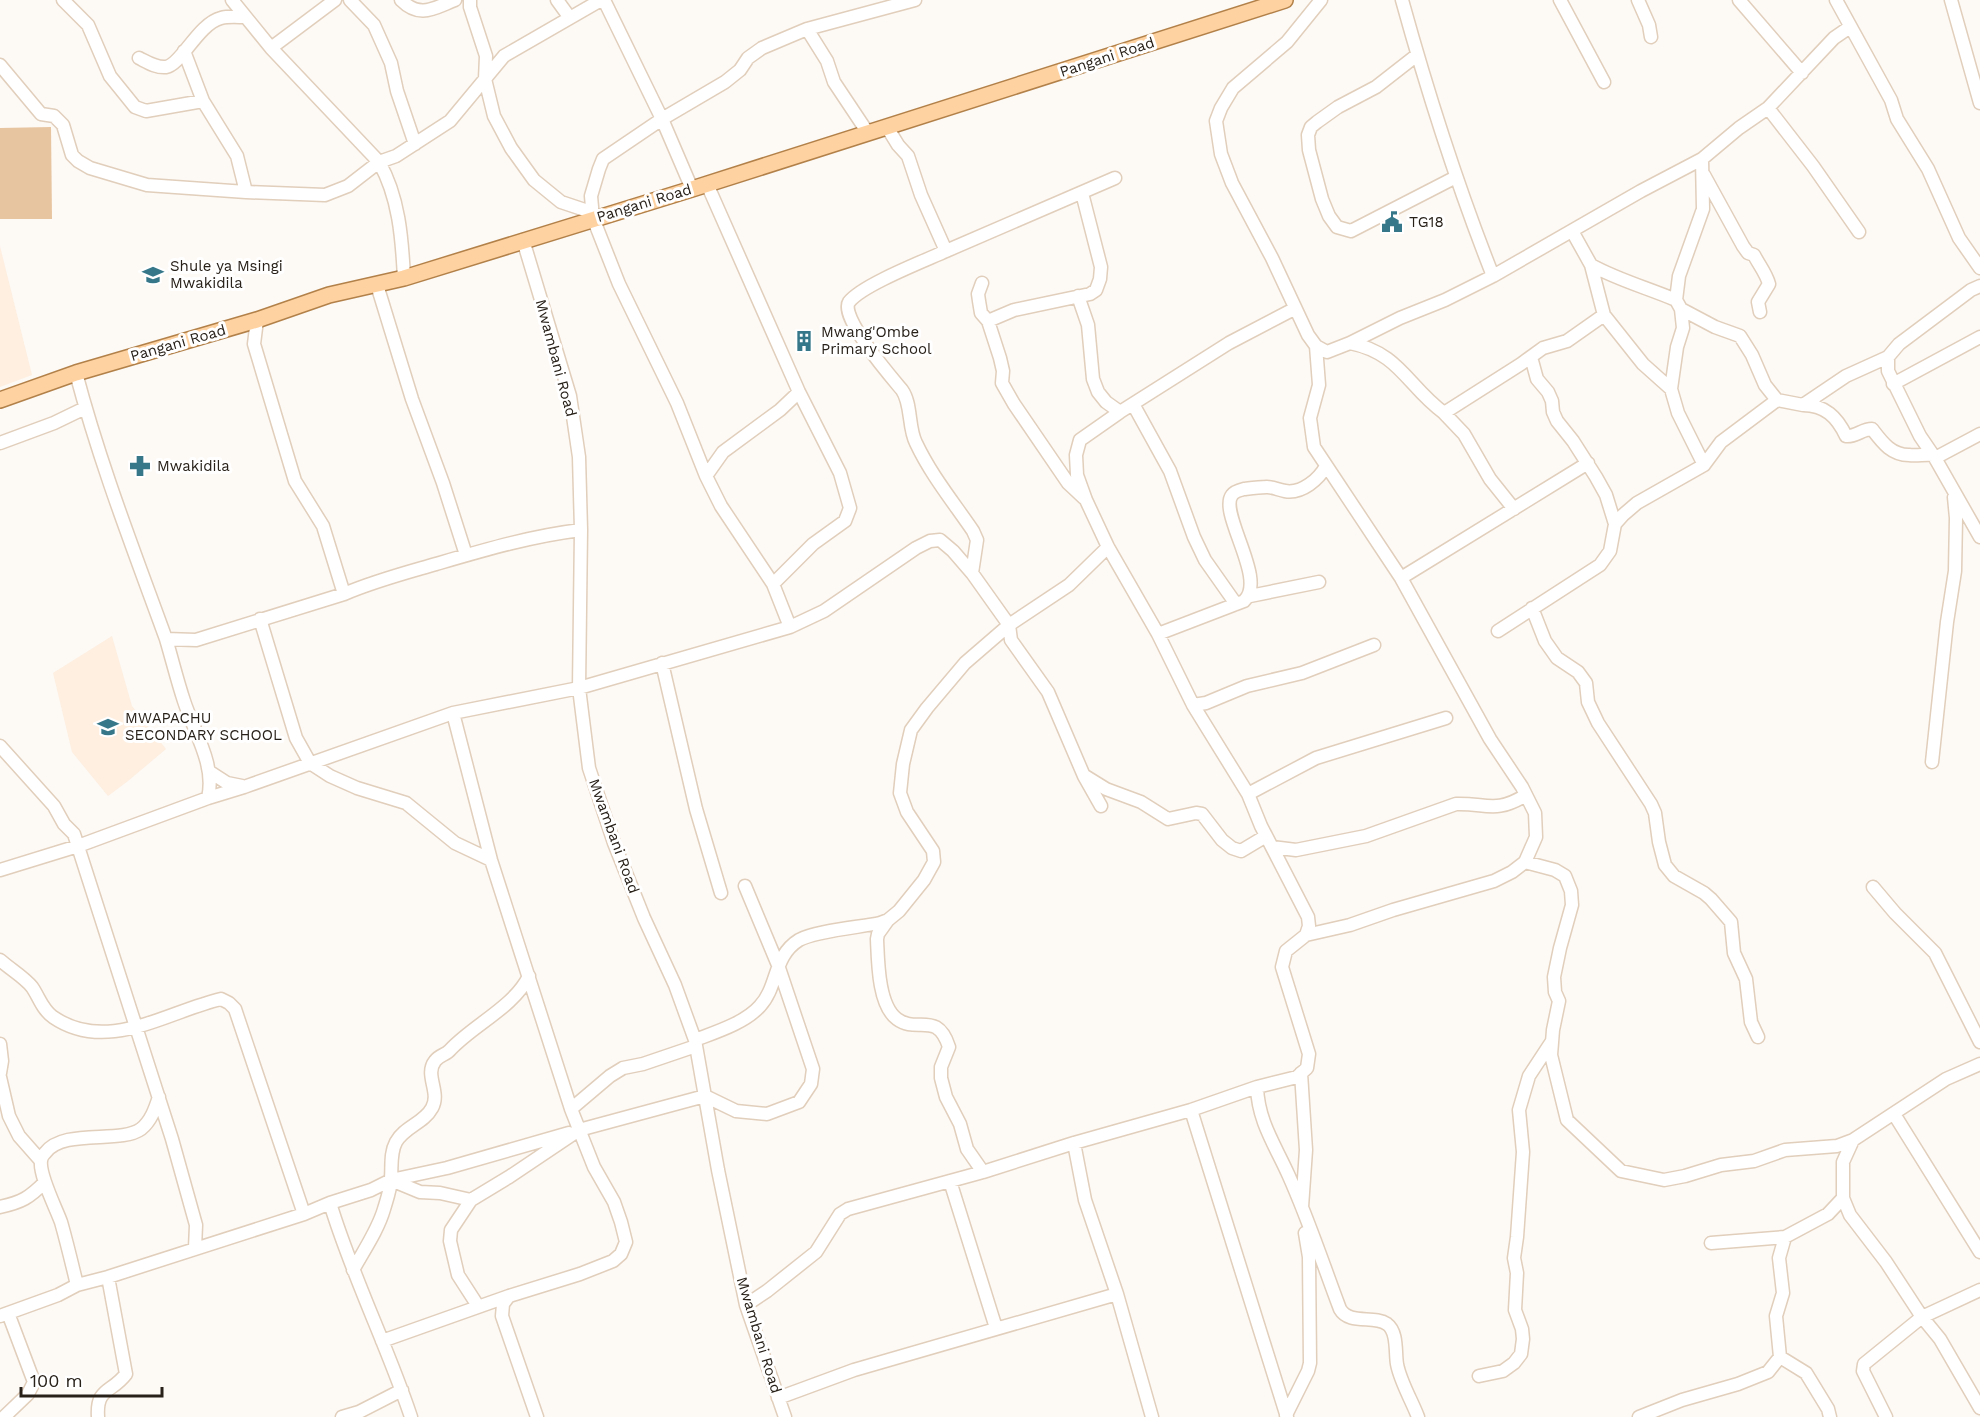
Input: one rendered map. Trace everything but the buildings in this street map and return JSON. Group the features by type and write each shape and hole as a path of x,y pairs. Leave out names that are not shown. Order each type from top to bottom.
{"main road":[{"name":"Pangani Road","path":"0,400 76,373 257,320 329,296 404,278 524,240 592,215 692,189 1286,0"}],"street":[{"path":"63,0 88,25 110,76 135,107 152,111 203,101"},
{"path":"232,0 271,48 379,162 389,179 394,198 404,278"},
{"path":"271,48 335,0"},
{"path":"350,0 374,26 386,54 415,144"},
{"path":"401,0 410,9 420,12 455,0"},
{"path":"470,0 470,7 486,56 485,80 494,116 511,148 534,180 561,202 592,215"},
{"path":"557,0 570,18"},
{"path":"0,65 41,114 54,116 63,125 72,155 90,168 147,185 325,195 348,186 379,162 396,156 450,121 504,56 602,0 662,119 692,189"},
{"path":"790,627 773,584 721,506 706,476 678,403 619,284 592,215 591,196 603,159 662,119 725,82 740,70 748,58 762,48 807,29 915,0"},
{"path":"746,1305 767,1292 816,1252 840,1214 855,1207 983,1172 1191,1110 1257,1087 1297,1077 1307,1068 1309,1054 1282,967 1286,951 1306,935 1350,926 1393,910 1494,880 1512,872 1525,862 1536,837 1535,813 1526,795 1479,720 1401,578 1346,491 1314,447 1310,418 1319,385 1316,346 1294,309 1272,258 1232,183 1221,154 1215,121 1233,88 1287,42 1321,0"},
{"path":"1402,0 1456,177 1493,276"},
{"path":"1560,0 1605,82"},
{"path":"1638,0 1650,25 1652,37"},
{"path":"1739,0 1802,74"},
{"path":"1836,0 1892,100 1897,119 1928,169 1959,238 1980,268"},
{"path":"1951,0 1980,104"},
{"path":"139,58 157,67 168,67 176,62 202,30 212,22 222,17 245,17"},
{"path":"1316,346 1327,352 1444,300 1493,276 1641,191 1702,165 1739,128 1768,108 1834,38 1850,27"},
{"path":"807,29 827,61 834,82 868,133"},
{"path":"184,51 203,101 237,156 246,192"},
{"path":"1417,55 1376,87 1338,107 1311,127 1308,135 1309,150 1322,199 1329,216 1337,227 1352,231 1456,177"},
{"path":"1768,108 1814,166 1859,232"},
{"path":"887,127 908,156 921,195 946,251"},
{"path":"1702,165 1704,209 1679,276 1678,304 1683,328 1677,346 1671,389 1678,412 1704,465"},
{"path":"1702,165 1743,246 1748,253 1754,255 1766,275 1769,284 1758,302 1760,312"},
{"path":"972,573 977,540 973,531 938,481 914,441 904,394 869,350 850,318 847,308 857,296 881,280 1115,178"},
{"path":"707,184 800,393 840,472 850,508 845,520 813,544 773,584"},
{"path":"988,321 1014,310 1096,290 1101,267 1082,193"},
{"path":"1572,231 1591,265 1604,315 1643,364 1671,389"},
{"name":"Mwambani Road","path":"524,240 570,396 579,457 581,530 579,688 590,768 607,821 644,918 675,985 696,1043 718,1170 746,1305 785,1417"},
{"path":"1591,265 1608,274 1643,285 1715,327 1740,336 1752,355 1765,385 1777,400 1826,409 1846,436 1872,429 1884,445 1893,451 1934,457 1980,434"},
{"path":"982,283 978,294 981,313 988,321 1003,372 1002,383 1068,483 1086,500"},
{"path":"377,285 412,399 443,483 466,555"},
{"path":"1803,405 1846,376 1888,357 1911,334 1980,286"},
{"path":"1078,296 1088,326 1093,379 1098,393 1120,412"},
{"path":"1294,309 1229,343 1120,412 1080,440 1076,455 1077,475 1108,547 1158,634 1193,705 1248,794 1269,842 1308,917 1309,926 1306,935"},
{"path":"1444,412 1543,348 1568,341 1604,315"},
{"path":"257,320 254,344 295,481 323,526 344,594"},
{"path":"1893,384 1980,337"},
{"path":"1350,343 1367,347 1384,355 1431,403 1444,412 1464,434 1490,479 1515,509"},
{"path":"1498,631 1600,565 1610,551 1615,524 1606,495 1588,463 1557,421 1548,392 1537,380 1532,357"},
{"path":"1888,357 1888,370 1893,384 1920,436 1980,537"},
{"path":"76,373 117,505 166,639 184,702 210,772 211,788 208,798"},
{"path":"706,476 723,452 800,393"},
{"path":"1615,524 1637,503 1704,465 1721,442 1777,400"},
{"path":"1133,404 1170,471 1194,537 1205,560 1236,604"},
{"path":"3,444 85,408"},
{"path":"693,440 704,451 723,452"},
{"path":"1401,578 1588,463"},
{"path":"1250,596 1248,567 1231,512 1232,495 1238,491 1254,488 1298,490 1310,484 1326,466"},
{"path":"1932,762 1947,622 1955,571 1956,518 1953,490"},
{"path":"166,639 196,640 344,594 367,584 466,555 546,534 581,530"},
{"path":"0,870 78,846 453,713 579,688 790,627 824,611 916,548 930,541 940,540 954,551 972,573 1009,625 1011,640 1048,692 1084,776 1101,806"},
{"path":"983,1172 967,1149 960,1124 946,1097 941,1078 941,1067 949,1047 946,1036 932,1026 902,1022 895,1018 882,993 878,934 924,880 934,862 933,851 907,812 900,793 903,764 911,730 965,663 1009,625 1069,585 1108,547"},
{"path":"1158,634 1244,601 1250,596 1319,582"},
{"path":"1532,608 1545,641 1557,658 1578,672 1586,683 1588,702 1598,723 1651,804 1655,813 1665,865 1674,876 1711,899 1731,922 1734,953 1746,979 1751,1022 1758,1036"},
{"path":"260,619 296,738 310,763 330,776 357,788 406,803 455,843 491,860"},
{"path":"1193,705 1206,703 1247,686 1302,673 1374,645"},
{"path":"662,663 696,809 721,893"},
{"path":"382,1341 613,1261 621,1254 626,1242 614,1202 594,1167 571,1109 491,860 453,713"},
{"path":"1248,794 1316,759 1446,718"},
{"path":"0,746 54,806 64,824 74,834 159,1097 196,1225 195,1248"},
{"path":"210,772 227,783 244,787"},
{"path":"1084,776 1106,789 1142,802 1168,819 1196,813 1202,814 1232,848 1241,851 1269,842 1296,850 1319,846 1366,836 1456,804 1499,807 1526,795"},
{"path":"1525,862 1555,870 1564,876 1571,891 1572,905 1554,977 1559,1001 1551,1055 1568,1120 1621,1171 1664,1180 1721,1165 1754,1161 1785,1150 1837,1146 1853,1140 1946,1079 1980,1064"},
{"path":"4,1417 28,1394 34,1382 4,1315 58,1295 76,1285 108,1277 304,1214 371,1190 391,1180 447,1168 705,1096 736,1110 767,1114 800,1102 812,1084 813,1069 778,965 745,886"},
{"path":"1873,887 1935,953 1980,1042"},
{"path":"571,1109 623,1068 654,1060 696,1043 753,1013 767,996 778,965 790,947 805,938 888,920"},
{"path":"0,960 31,986 44,1009 71,1027 99,1032 115,1032 136,1028 216,1000 221,999 229,1003 234,1010 304,1214"},
{"path":"353,1270 384,1210 391,1180 391,1158 395,1143 402,1133 432,1110 436,1090 431,1074 434,1062 509,1001 524,987 529,976"},
{"path":"1479,1376 1503,1371 1521,1354 1523,1339 1515,1310 1517,1273 1514,1258 1523,1152 1519,1110 1529,1076 1552,1040"},
{"path":"0,1044 2,1061 0,1075 9,1116 19,1136 40,1161 66,1241 76,1285"},
{"path":"1286,1416 1310,1363 1309,1257 1302,1210 1306,1150 1301,1073"},
{"path":"1257,1087 1257,1103 1262,1122 1287,1173 1343,1314 1381,1322 1392,1329 1398,1366 1418,1417"},
{"path":"40,1161 46,1151 64,1141 102,1135 125,1135 140,1130 151,1118 159,1097"},
{"path":"1191,1110 1286,1416"},
{"path":"1894,1114 1980,1252"},
{"path":"478,1306 458,1275 450,1241 451,1230 471,1200 579,1130"},
{"path":"1853,1140 1843,1162 1844,1198 1850,1215 1940,1339 1980,1408"},
{"path":"1074,1143 1085,1200 1117,1294 1152,1417"},
{"path":"391,1180 420,1192 440,1193 471,1200"},
{"path":"950,1181 996,1328"},
{"path":"0,1207 19,1203 32,1195 45,1182"},
{"path":"1711,1243 1785,1237 1828,1214 1844,1198"},
{"path":"330,1203 353,1270 411,1417"},
{"path":"196,1225 214,1243"},
{"path":"1639,1417 1682,1400 1738,1384 1768,1372 1780,1357 1776,1316 1783,1293 1779,1258 1785,1237"},
{"path":"98,1417 100,1396 126,1374 108,1277"},
{"path":"1886,1417 1863,1371 1864,1364 1922,1317 1980,1290"},
{"path":"778,1398 854,1370 1117,1294"},
{"path":"509,1296 503,1304 502,1316 537,1417"},
{"path":"1780,1357 1806,1373 1817,1389 1830,1417"},
{"path":"342,1417 359,1412 402,1390"}],"shaded area":[{"path":"51,127 52,219 0,219 0,128"},
{"path":"0,246 32,375 0,387"},
{"name":"MWAPACHU SECONDARY SCHOOL","path":"112,636 132,706 166,749 108,796 72,752 53,673"}],"place":[{"name":"TG18","path":"1392,222"},
{"name":"Shule ya Msingi Mwakidila","path":"153,275"},
{"name":"Mwang'Ombe Primary School","path":"804,341"},
{"name":"Mwakidila","path":"140,466"},
{"name":"MWAPACHU SECONDARY SCHOOL","path":"108,727"}]}
